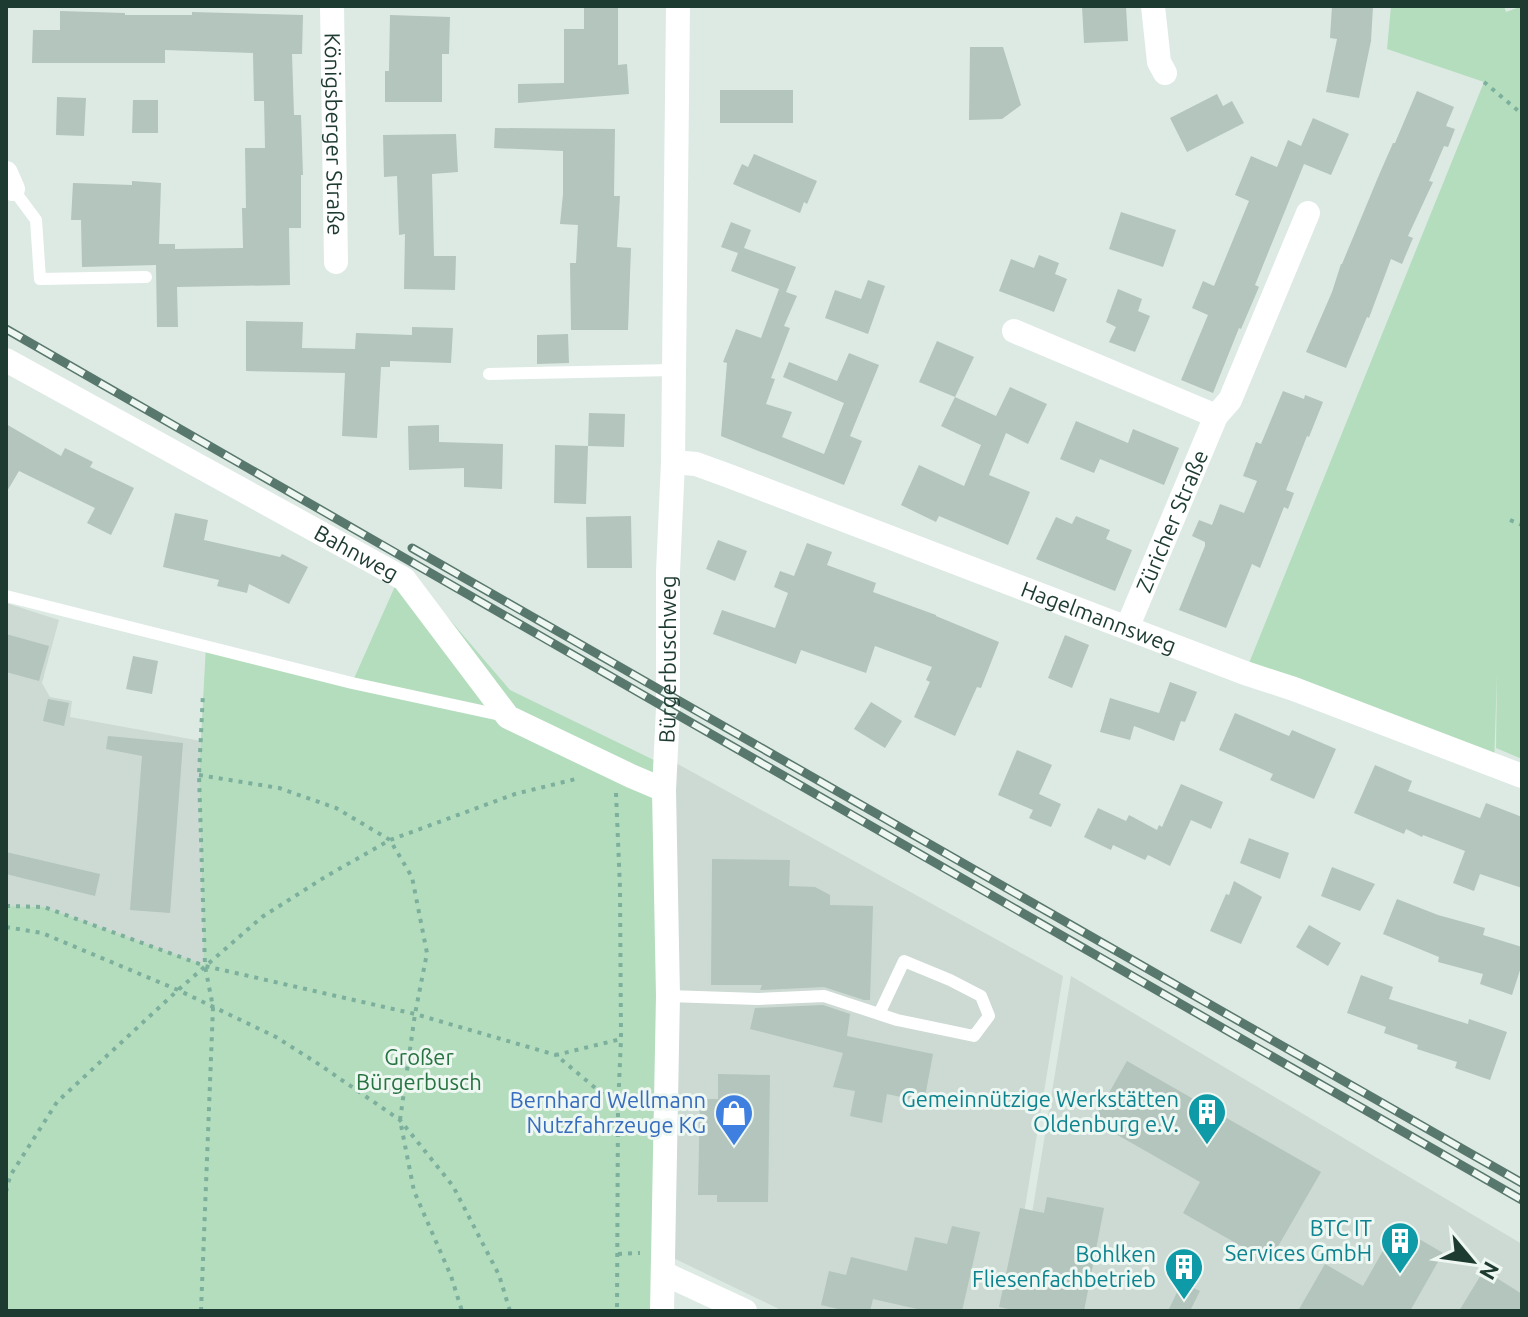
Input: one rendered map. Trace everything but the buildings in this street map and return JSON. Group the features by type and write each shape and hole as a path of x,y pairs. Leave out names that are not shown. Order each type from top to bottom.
{"street":[{"name":"Königsberger Straße","path":"332,6 336,262"},
{"name":"Bürgerbuschweg","path":"662,1311 668,996 664,790 673,462 678,6"},
{"path":"1153,6 1159,62 1165,73"},
{"name":"Züricher Straße","path":"1127,628 1216,416 1230,400 1308,213"},
{"path":"1014,331 1216,416"},
{"name":"Bahnweg","path":"6,360 404,579 508,717 664,790"},
{"name":"Hagelmannsweg","path":"673,462 696,464 729,476 1522,776"},
{"path":"663,1273 745,1311"}],"lane":[{"path":"9,181 36,220 40,279 146,277"},
{"path":"489,374 673,370"},
{"path":"6,596 352,683 508,717"},
{"path":"668,996 758,999 824,996 879,1014 974,1036 989,1016 981,996 904,961 879,1014"}],"path":[{"path":"1484,82 1522,114"},
{"path":"1510,520 1522,525"},
{"path":"201,1311 213,1007 205,966 199,775 203,693"},
{"path":"6,1192 7,1176 57,1102 262,917 390,840 515,794 616,769 621,1039 617,1311"},
{"path":"199,775 279,788 336,808 390,840 412,877 427,953 400,1120 414,1191 451,1276 462,1311"},
{"path":"6,906 44,907 205,966 415,1014 556,1055 618,1107"},
{"path":"6,927 42,933 178,990 276,1037 400,1120 453,1186 499,1275 510,1311"},
{"path":"556,1055 621,1039"},
{"path":"618,1254 642,1253"}],"shaded area":[{"path":"6,603 59,620 42,683 50,697 72,701 70,717 201,741 199,775 205,966 44,907 6,906"},
{"path":"665,757 1063,976 1008,1311 783,1311 663,1253"},
{"path":"1071,976 1522,1244 1522,1311 1016,1311"}],"green space":[{"path":"1391,6 1504,6 1506,12 1522,6 1522,759 1496,748 1497,674 1494,766 1245,673 1484,82 1387,49"},
{"name":"Großer Bürgerbusch","path":"404,566 510,690 656,761 664,790 656,1311 6,1311 6,906 44,907 204,965 199,775 206,645 352,683"}],"railway":[{"path":"6,329 1522,1200"},
{"path":"412,548 1522,1183"}],"place":[{"name":"Gemeinnützige Werkstätten Oldenburg e.V.","path":"1207,1146"},
{"name":"Bernhard Wellmann Nutzfahrzeuge KG","path":"734,1147"},
{"name":"BTC IT Services GmbH","path":"1400,1275"},
{"name":"Bohlken Fliesenfachbetrieb","path":"1184,1301"}]}
